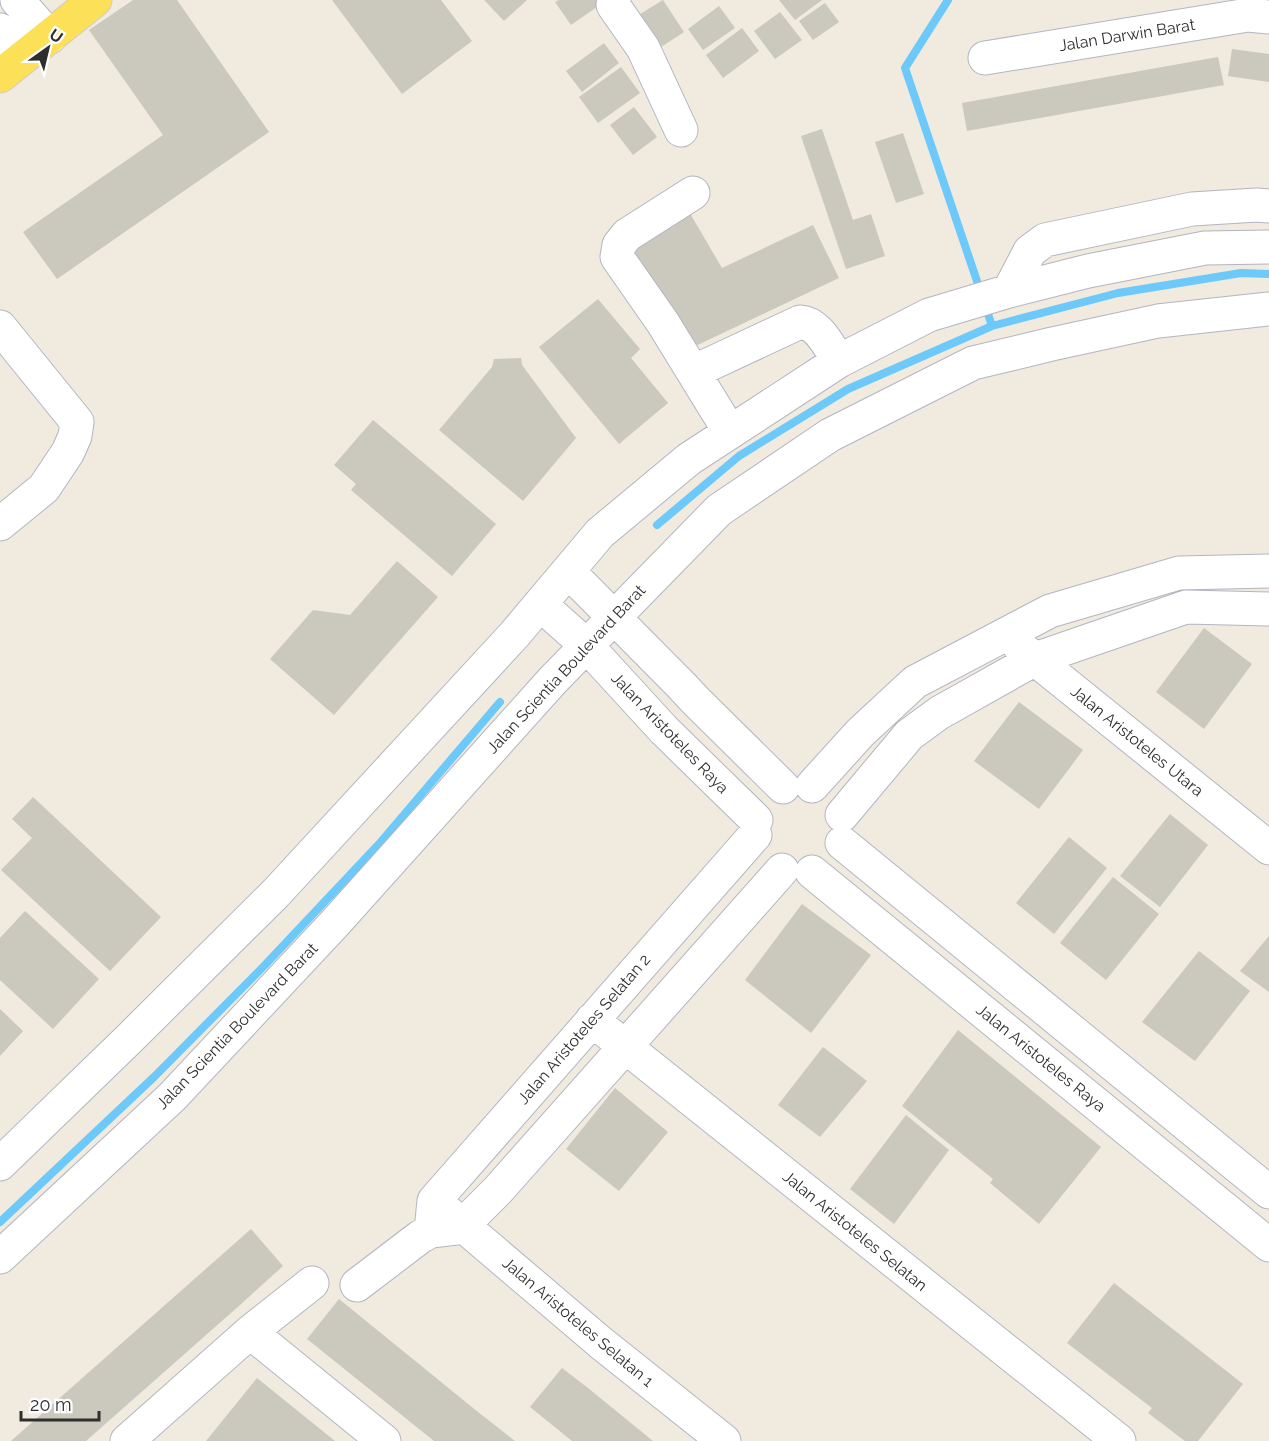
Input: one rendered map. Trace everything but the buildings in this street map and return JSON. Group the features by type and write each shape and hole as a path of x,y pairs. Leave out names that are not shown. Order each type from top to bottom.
{"main road":[{"path":"11,67 95,0"}],"street":[{"path":"17,0 50,37"},
{"path":"614,0 613,5 643,48 681,130"},
{"name":"Jalan Darwin Barat","path":"985,58 1248,15 1269,17"},
{"path":"0,30 11,67"},
{"path":"693,193 627,235 619,245 617,257 663,323 730,432"},
{"path":"1004,293 1030,251 1045,240 1192,209 1269,206"},
{"path":"0,1164 276,893 514,635 600,533 689,459 839,361 929,315 1088,271 1205,248 1269,247"},
{"name":"Jalan Scientia Boulevard Barat","path":"0,1257 172,1097 335,923 552,680 719,510 830,435 973,363 1158,321 1269,309"},
{"path":"693,372 800,322 811,324 818,330 839,361"},
{"path":"0,327 77,422 75,436 68,452 44,488 0,524"},
{"path":"567,571 695,700 798,786 825,792 835,802 842,829 1113,1063 1269,1192"},
{"path":"756,828 761,806 771,794 798,786 915,682 1050,611 1179,573 1269,571"},
{"name":"Jalan Aristoteles Raya","path":"540,604 586,645 756,828 760,850 770,862 797,871 1086,1095 1269,1245"},
{"path":"463,1225 498,1190 625,1047 797,871 825,865 836,855 842,829 909,735 939,713 1035,659 1186,607 1269,609"},
{"name":"Jalan Aristoteles Utara","path":"1004,635 1269,848"},
{"name":"Jalan Aristoteles Selatan 2","path":"357,1285 410,1243 592,1020 756,828"},
{"name":"Jalan Aristoteles Selatan","path":"592,1020 1119,1441"},
{"path":"1086,1095 1113,1063"},
{"name":"Jalan Aristoteles Selatan 2","path":"433,1216 456,1228 463,1225"},
{"name":"Jalan Aristoteles Selatan 1","path":"463,1225 601,1343 724,1441"},
{"path":"127,1441 250,1332 312,1283"},
{"path":"250,1332 384,1441"}],"waterway":[{"path":"948,0 905,68 980,290"},
{"path":"657,525 739,456 848,389 992,326 1118,293 1241,273 1269,274"},
{"path":"985,305 992,326"},
{"path":"0,1222 154,1077 264,966 379,844 500,702"}]}
